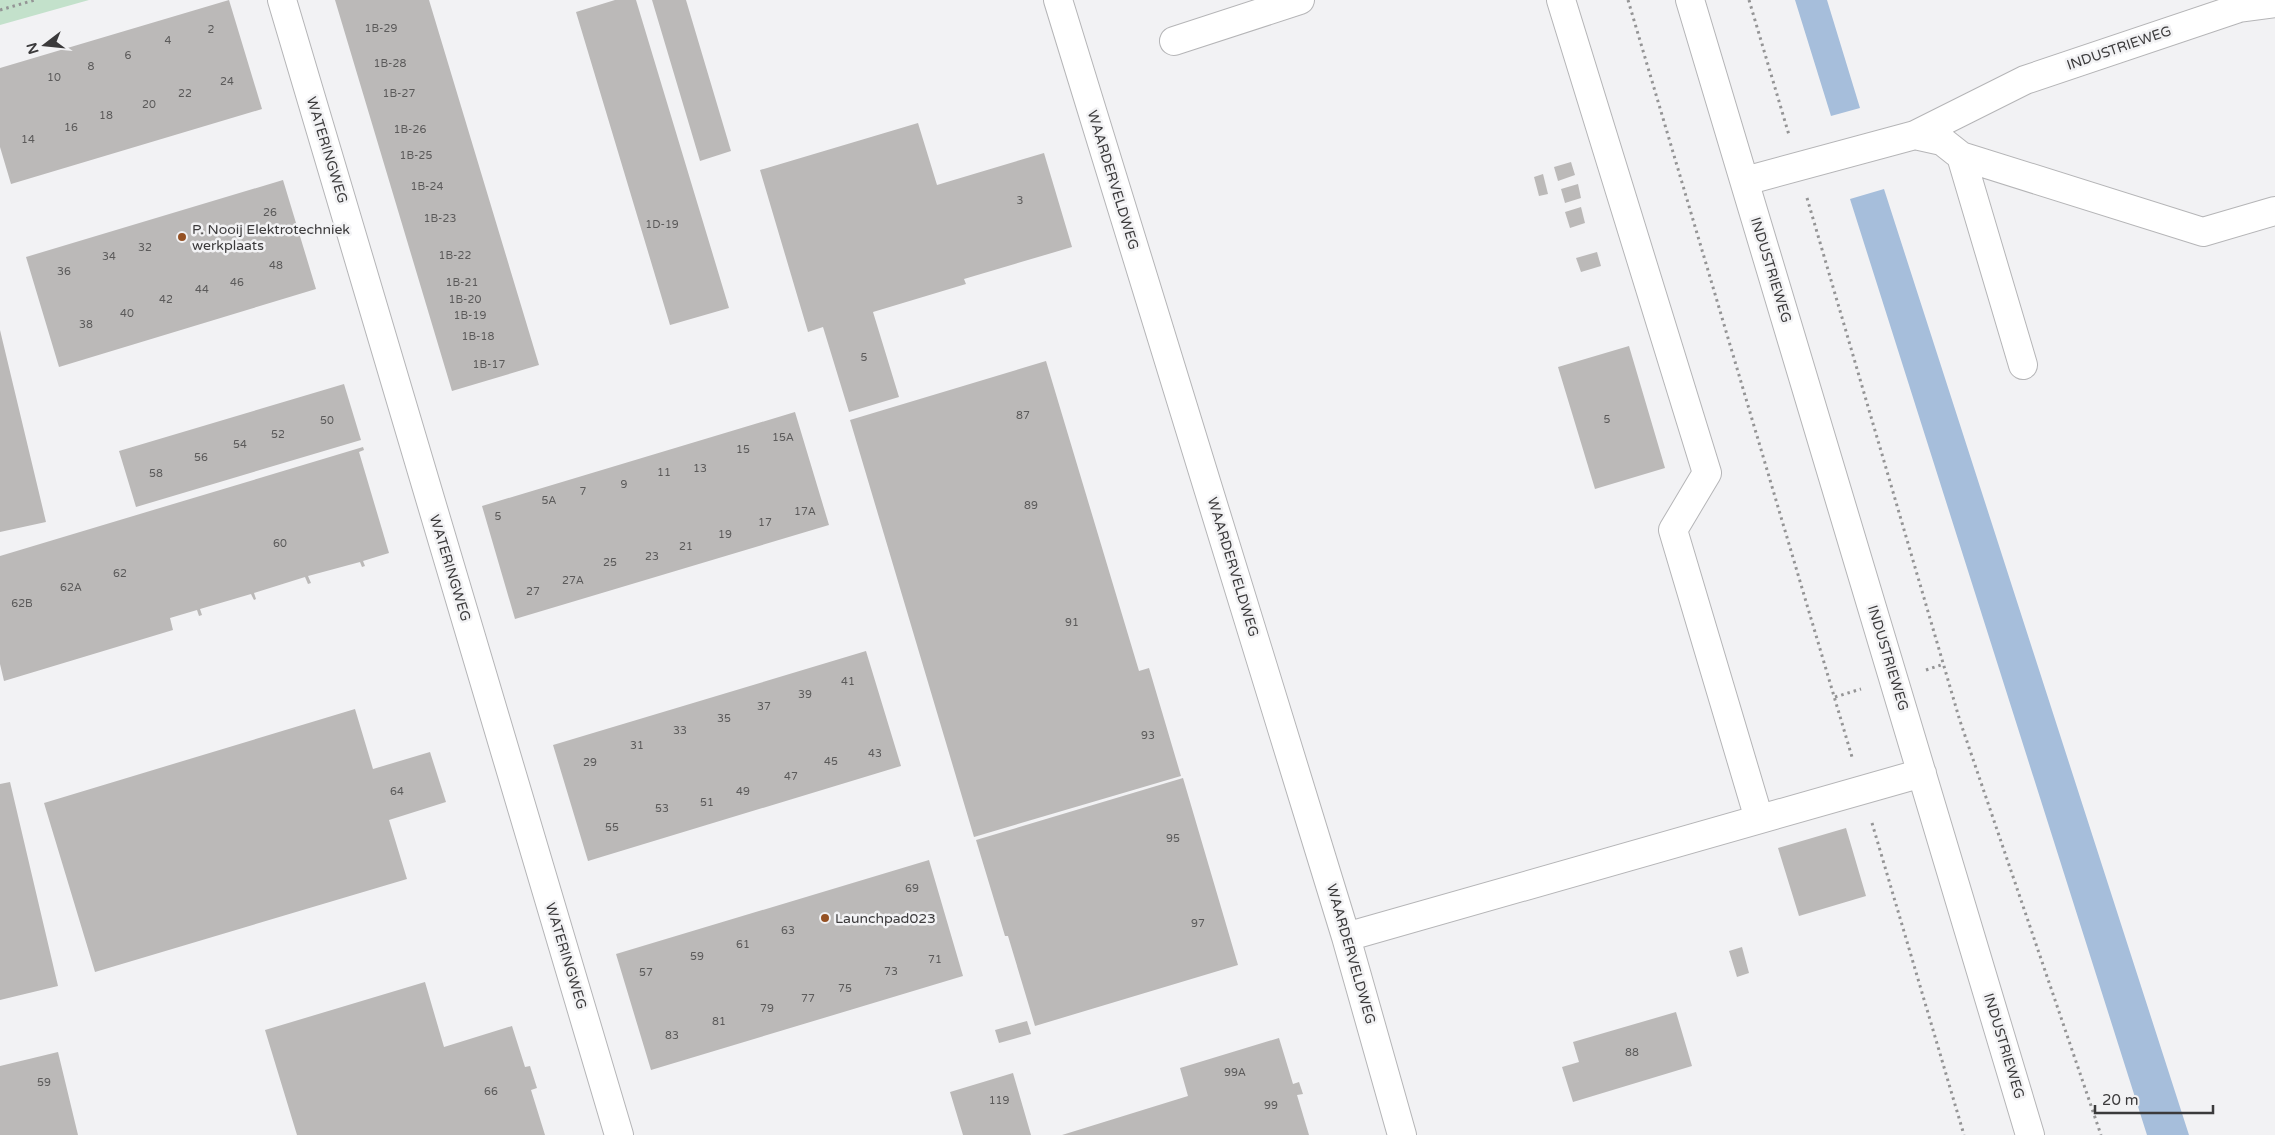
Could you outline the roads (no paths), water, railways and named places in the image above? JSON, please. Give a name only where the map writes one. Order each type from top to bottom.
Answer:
[{"type":"street","name":"WATERINGWEG","points":[[282,0],[619,1135]]},
{"type":"street","name":"WAARDERVELDWEG","points":[[1058,0],[1346,937],[1402,1135]]},
{"type":"street","points":[[1174,41],[1300,0]]},
{"type":"street","points":[[1561,0],[1707,473],[1673,530],[1759,819]]},
{"type":"street","name":"INDUSTRIEWEG","points":[[1690,0],[2030,1135]]},
{"type":"street","name":"INDUSTRIEWEG","points":[[1745,181],[1915,135],[2025,80],[2239,8],[2275,3]]},
{"type":"street","name":"INDUSTRIEWEG","points":[[1915,135],[1942,141],[1960,156],[2203,232],[2275,211]]},
{"type":"street","points":[[1960,156],[2023,365]]},
{"type":"street","points":[[1346,937],[1922,773]]},
{"type":"water","points":[[1795,0],[1827,0],[1860,108],[1831,116]]},
{"type":"water","points":[[1884,189],[2189,1135],[2147,1135],[1850,199]]},
{"type":"place","name":"P. Nooij Elektrotechniek werkplaats","points":[[182,237]]},
{"type":"place","name":"Launchpad023","points":[[825,918]]}]
